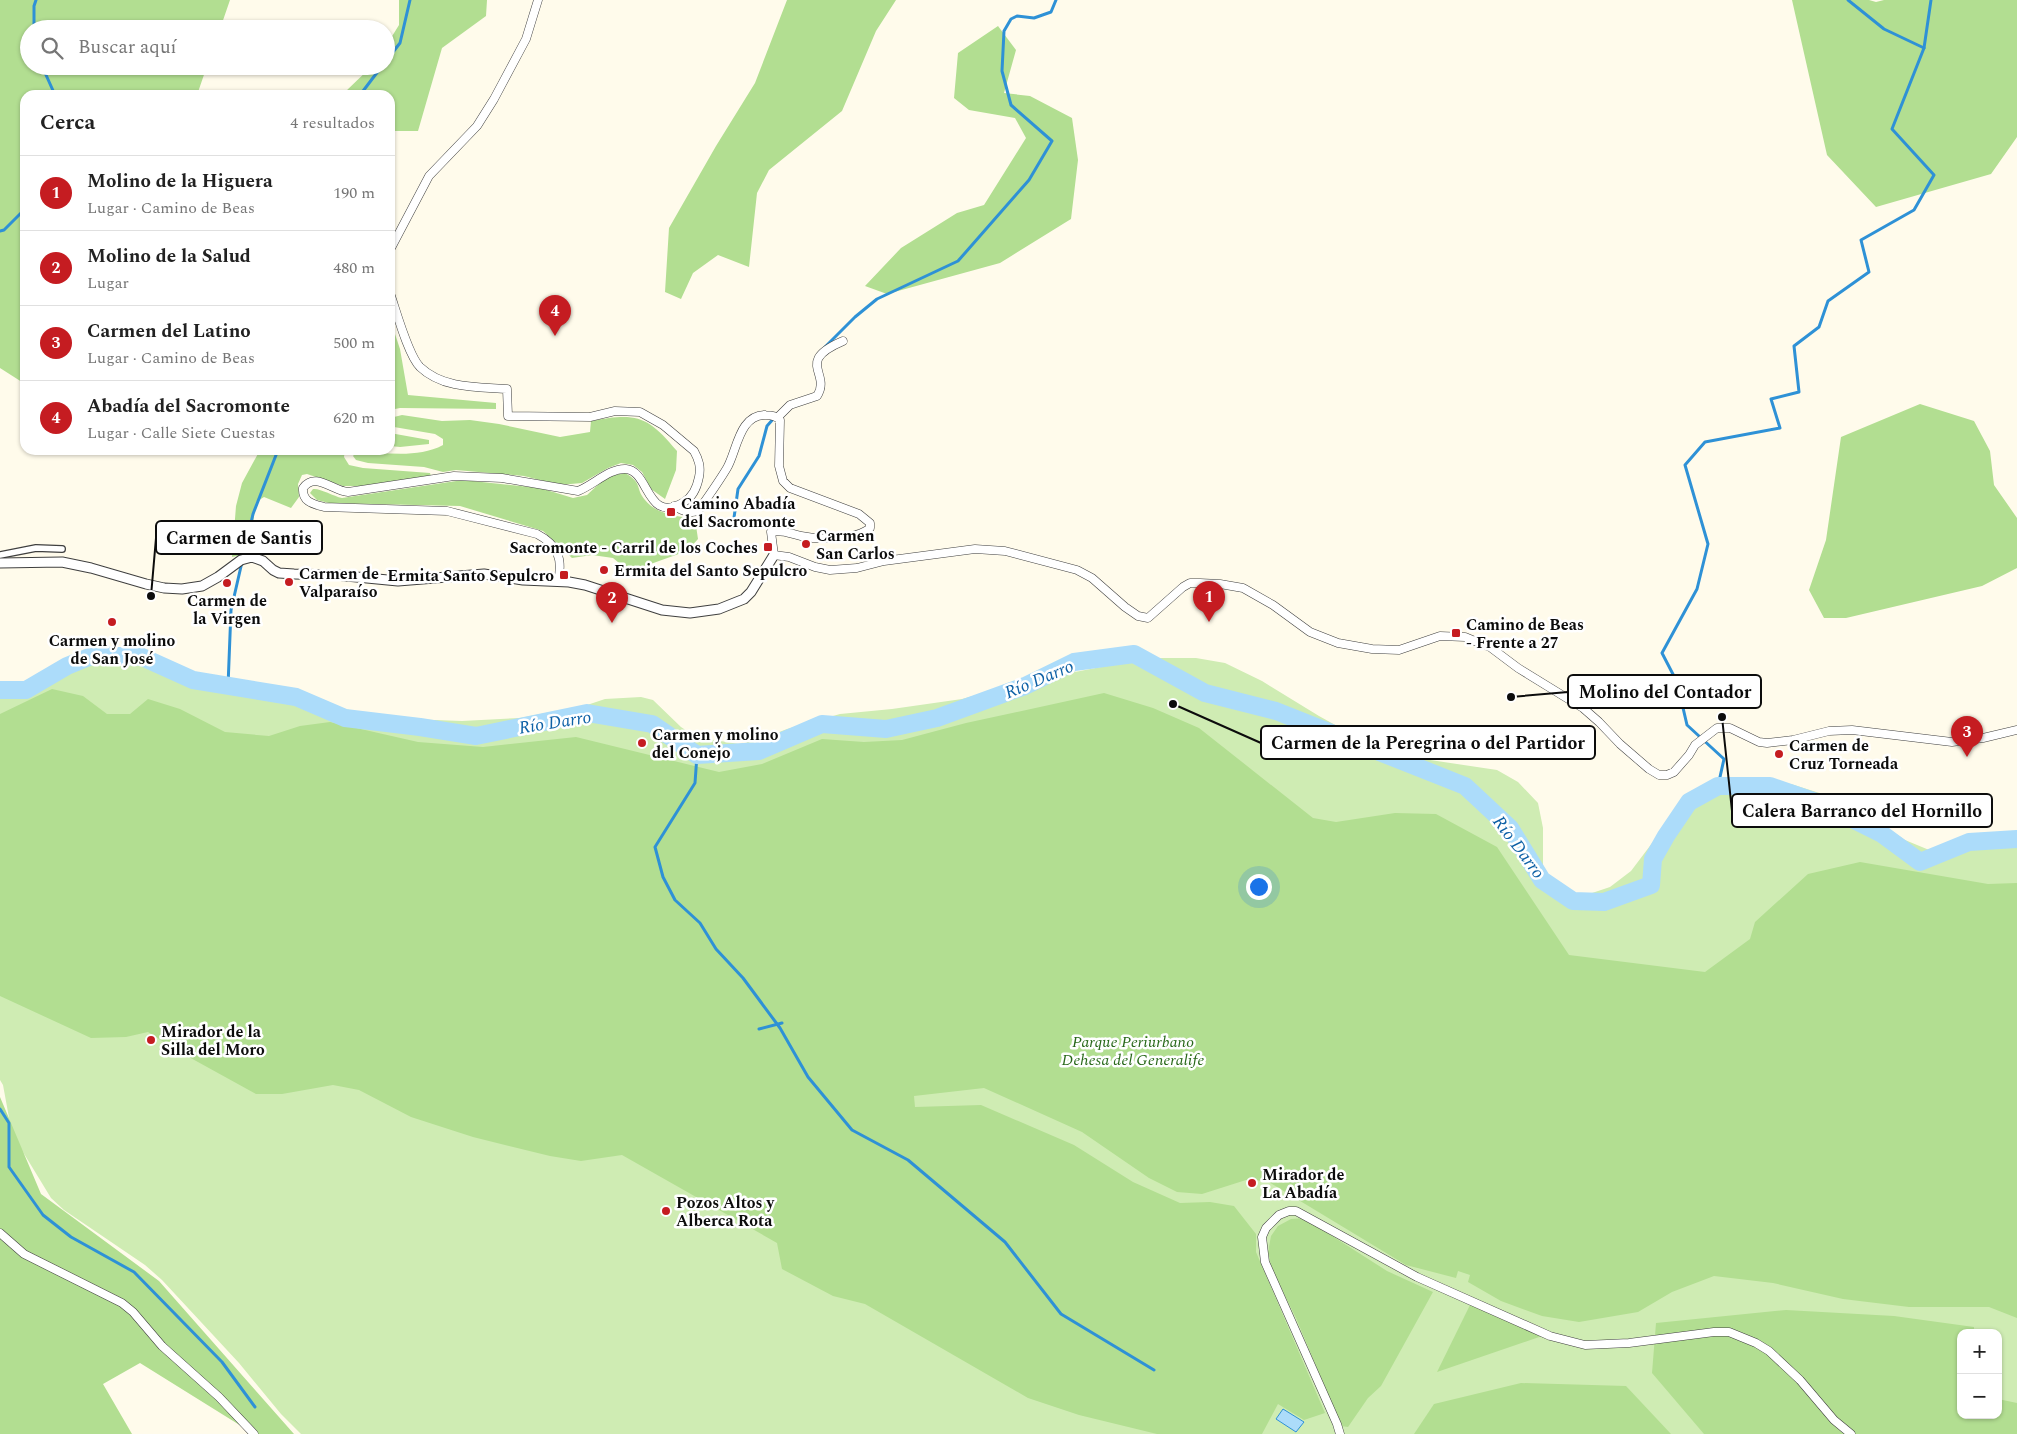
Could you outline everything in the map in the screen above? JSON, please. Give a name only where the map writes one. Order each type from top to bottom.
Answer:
[{"type":"street","points":[[395,241],[429,176],[476,126],[494,99],[526,38],[538,0]]},
{"type":"street","points":[[395,306],[412,355],[420,366],[439,380],[466,387],[508,389],[508,416],[590,417],[615,411],[632,411],[648,416],[664,425],[694,451],[700,466],[696,487],[686,501],[674,506],[664,507],[653,501],[638,475],[629,469],[621,469],[578,491],[502,478],[465,476],[430,479],[348,492],[317,481],[309,482],[303,488],[307,501],[324,507],[447,511],[538,534],[548,540],[558,554],[560,563],[558,581]]},
{"type":"street","points":[[778,417],[790,405],[817,396],[821,387],[817,360],[822,352],[843,341]]},
{"type":"street","points":[[674,506],[684,512],[698,511],[727,468],[741,433],[747,424],[753,417],[761,415],[778,417]]},
{"type":"street","points":[[0,563],[62,562],[91,568],[146,584],[182,589],[202,586],[241,560],[252,557],[269,565],[279,573],[336,575],[383,580],[428,580],[484,574],[523,580],[558,581],[585,585],[662,610],[690,613],[719,610],[744,599],[751,592],[774,555],[771,532],[777,531],[802,536],[836,538],[865,532],[870,528],[867,519],[860,514],[801,493],[790,488],[783,481],[779,466],[781,424],[778,417]]},
{"type":"street","points":[[0,555],[36,548],[62,549]]},
{"type":"street","points":[[774,555],[789,557],[823,569],[846,569],[899,558],[975,549],[1005,551],[1085,574],[1125,607],[1138,616],[1148,618],[1190,583],[1229,585],[1257,595],[1310,632],[1338,643],[1372,649],[1398,650],[1440,636],[1464,637],[1490,648],[1583,708],[1620,744],[1649,769],[1659,775],[1667,775],[1674,772],[1690,755],[1695,745],[1717,728],[1730,728],[1758,742],[1766,743],[1793,740],[1838,730],[1952,742],[1982,738],[2017,730]]},
{"type":"street","points":[[1340,1434],[1265,1262],[1262,1237],[1266,1228],[1279,1216],[1289,1211],[1296,1211],[1316,1220],[1417,1276],[1559,1338],[1585,1345],[1628,1343],[1704,1333],[1729,1332],[1756,1343],[1769,1351],[1800,1380],[1834,1420],[1851,1434]]},
{"type":"street","points":[[0,1233],[24,1254],[108,1295],[128,1307],[162,1346],[219,1397],[254,1434]]},
{"type":"green space","points":[[0,0],[230,0],[223,20],[20,20],[20,75],[204,75],[199,90],[20,90],[20,381],[0,368]]},
{"type":"green space","points":[[399,0],[487,0],[486,16],[442,48],[418,131],[395,131],[395,90],[347,90],[363,75],[395,75],[395,31],[399,25]]},
{"type":"green space","points":[[787,0],[896,0],[876,31],[842,111],[769,170],[757,193],[749,267],[718,255],[693,273],[681,299],[665,292],[669,228],[755,83]]},
{"type":"green space","points":[[1792,0],[1869,0],[1876,2],[1884,0],[2017,0],[2017,137],[1991,174],[1876,207],[1827,155]]},
{"type":"green space","points":[[998,26],[1016,50],[1004,93],[1030,96],[1072,118],[1078,160],[1071,219],[1000,263],[887,294],[865,286],[901,248],[957,213],[984,205],[1026,138],[1015,118],[969,110],[954,98],[958,53]]},
{"type":"green space","points":[[395,334],[400,349],[408,395],[496,403],[496,409],[395,409]]},
{"type":"green space","points":[[1920,404],[1974,421],[1990,451],[1994,485],[2017,518],[2017,568],[1982,586],[1846,618],[1824,618],[1809,590],[1826,540],[1841,437]]},
{"type":"green space","points":[[402,415],[442,421],[470,420],[560,437],[590,432],[591,421],[631,417],[649,424],[667,439],[677,451],[676,470],[665,499],[651,489],[642,472],[633,465],[621,463],[582,483],[559,485],[524,476],[456,470],[443,472],[424,467],[368,463],[356,460],[354,455],[395,455],[395,453],[423,452],[443,445],[443,439],[435,434],[395,427],[395,417]]},
{"type":"green space","points":[[395,434],[429,440],[429,444],[395,446]]},
{"type":"green space","points":[[257,455],[344,455],[349,465],[363,468],[430,473],[431,476],[365,486],[343,486],[307,474],[302,475],[298,484],[299,497],[291,508],[264,497],[256,502],[251,553],[232,557],[236,506],[242,483]]},
{"type":"green space","points":[[625,473],[637,483],[642,496],[655,509],[668,514],[695,519],[698,539],[687,551],[645,566],[624,567],[613,558],[592,555],[572,558],[543,531],[460,506],[329,503],[317,500],[310,493],[313,489],[316,489],[342,498],[463,480],[540,488],[573,498],[587,495],[602,481],[614,475]]},
{"type":"green space","name":"Parque Periurbano Dehesa del Generalife","points":[[114,655],[132,657],[201,677],[258,686],[380,718],[462,721],[520,718],[587,705],[605,699],[641,697],[653,700],[681,727],[696,737],[739,744],[759,740],[787,729],[840,714],[962,699],[1023,682],[1132,661],[1162,658],[1196,658],[1225,663],[1262,681],[1375,747],[1417,758],[1497,770],[1518,782],[1538,803],[1543,828],[1543,872],[1547,886],[1557,897],[1571,900],[1610,887],[1631,871],[1671,818],[1690,799],[1714,785],[1736,781],[1791,784],[1851,803],[1905,840],[1934,852],[1954,855],[2017,833],[2017,1434],[301,1434],[281,1414],[239,1363],[162,1280],[145,1265],[64,1210],[51,1198],[12,1134],[3,1085],[0,1080],[0,681],[11,684],[31,685],[94,657]]},
{"type":"green space","name":"Parque Periurbano Dehesa del Generalife","points":[[52,689],[83,696],[107,714],[130,714],[148,699],[180,709],[225,732],[269,736],[300,726],[330,722],[418,742],[483,747],[576,737],[719,772],[762,764],[822,739],[864,742],[902,740],[966,723],[1104,693],[1153,708],[1199,728],[1313,818],[1336,822],[1395,813],[1436,814],[1497,847],[1569,955],[1705,972],[1750,939],[1755,922],[1808,874],[1860,862],[1988,884],[2017,883],[2017,1318],[1989,1307],[1909,1307],[1843,1299],[1773,1283],[1714,1276],[1672,1292],[1638,1312],[1579,1322],[1542,1316],[1501,1301],[1468,1282],[1470,1275],[1458,1271],[1456,1278],[1406,1265],[1267,1181],[1246,1180],[1202,1194],[1177,1192],[1149,1178],[1082,1132],[984,1088],[914,1096],[915,1107],[981,1105],[1074,1145],[1133,1182],[1180,1203],[1210,1202],[1234,1206],[1256,1234],[1256,1252],[1325,1413],[1304,1420],[1278,1404],[1262,1434],[1157,1434],[1079,1415],[1028,1398],[865,1304],[833,1296],[782,1269],[777,1243],[622,1155],[581,1161],[550,1156],[473,1137],[411,1117],[359,1090],[333,1085],[282,1094],[256,1094],[178,1051],[148,1032],[126,1037],[91,1038],[0,996],[0,714]]},
{"type":"green space","points":[[0,1097],[41,1194],[159,1281],[294,1434],[254,1434],[140,1363],[103,1384],[132,1434],[0,1434]]},
{"type":"green space","points":[[1304,1218],[1387,1271],[1433,1292],[1381,1386],[1368,1398],[1348,1427],[1341,1426],[1296,1318],[1272,1270],[1268,1252],[1271,1236],[1278,1226],[1291,1219]]},
{"type":"green space","points":[[1470,1305],[1545,1335],[1437,1372]]},
{"type":"green space","points":[[1786,1310],[1894,1316],[1974,1327],[1974,1329],[1957,1329],[1957,1419],[2002,1419],[2002,1400],[2017,1403],[2017,1434],[1704,1434],[1652,1373],[1656,1323]]},
{"type":"green space","points":[[1521,1383],[1626,1386],[1671,1434],[1414,1434],[1434,1404]]},
{"type":"water","points":[[1283,1409],[1304,1422],[1296,1432],[1276,1419]]},
{"type":"waterway","points":[[34,20],[36,0]]},
{"type":"waterway","points":[[395,49],[400,43],[410,0]]},
{"type":"waterway","points":[[825,347],[855,317],[877,299],[958,261],[1029,180],[1052,141],[1011,105],[1002,71],[1004,31],[1011,19],[1017,16],[1034,18],[1051,12],[1056,0]]},
{"type":"waterway","points":[[1848,0],[1884,29],[1924,48]]},
{"type":"waterway","points":[[1718,786],[1724,759],[1687,725],[1677,682],[1662,653],[1697,589],[1708,544],[1685,465],[1705,442],[1780,428],[1771,399],[1799,392],[1794,346],[1819,327],[1828,301],[1869,272],[1861,240],[1914,210],[1934,175],[1892,129],[1924,48],[1931,0]]},
{"type":"waterway","points":[[46,75],[53,90]]},
{"type":"waterway","points":[[364,90],[375,75]]},
{"type":"waterway","points":[[0,231],[4,230],[20,214]]},
{"type":"waterway","points":[[733,525],[738,489],[759,456],[767,426],[774,418]]},
{"type":"waterway","points":[[228,686],[231,610],[253,514],[276,455]]},
{"type":"waterway","name":"Río Darro","points":[[0,690],[26,690],[67,666],[94,655],[142,657],[193,680],[296,697],[345,718],[476,736],[587,713],[652,724],[697,755],[759,751],[822,724],[886,729],[937,718],[1025,686],[1074,662],[1134,654],[1205,693],[1276,711],[1465,786],[1510,828],[1542,880],[1573,901],[1604,902],[1651,885],[1653,859],[1689,802],[1718,786],[1770,786],[1822,804],[1882,834],[1920,862],[1969,842],[2017,839]]},
{"type":"waterway","points":[[697,755],[695,783],[655,847],[663,877],[675,900],[700,923],[716,949],[743,978],[780,1028],[808,1077],[852,1130],[908,1160],[1005,1242],[1061,1314],[1154,1370]]},
{"type":"waterway","points":[[759,1029],[782,1023]]},
{"type":"waterway","points":[[0,1109],[9,1123],[9,1167],[43,1215],[71,1237],[134,1272],[222,1362],[255,1407]]},
{"type":"place","name":"Abadía del Sacromonte","points":[[555,336]]},
{"type":"place","name":"Camino Abadía del Sacromonte","points":[[671,512]]},
{"type":"place","name":"Carmen San Carlos","points":[[806,544]]},
{"type":"place","name":"Sacromonte - Carril de los Coches","points":[[768,547]]},
{"type":"place","name":"Ermita del Santo Sepulcro","points":[[604,570]]},
{"type":"place","name":"Ermita Santo Sepulcro","points":[[564,575]]},
{"type":"place","name":"Carmen de Valparaíso","points":[[289,582]]},
{"type":"place","name":"Carmen de la Virgen","points":[[227,583]]},
{"type":"place","name":"Carmen de Santis","points":[[151,596]]},
{"type":"place","name":"Carmen y molino de San José","points":[[112,622]]},
{"type":"place","name":"Molino de la Higuera","points":[[1209,622]]},
{"type":"place","name":"Molino de la Salud","points":[[612,623]]},
{"type":"place","name":"Camino de Beas - Frente a 27","points":[[1456,633]]},
{"type":"place","name":"Molino del Contador","points":[[1511,697]]},
{"type":"place","name":"Carmen de la Peregrina o del Partidor","points":[[1173,704]]},
{"type":"place","name":"Calera Barranco del Hornillo","points":[[1722,717]]},
{"type":"place","name":"Carmen y molino del Conejo","points":[[642,743]]},
{"type":"place","name":"Carmen de Cruz Torneada","points":[[1779,754]]},
{"type":"place","name":"Carmen del Latino","points":[[1967,757]]},
{"type":"place","name":"Mirador de la Silla del Moro","points":[[151,1040]]},
{"type":"place","name":"Mirador de La Abadía","points":[[1252,1183]]},
{"type":"place","name":"Pozos Altos y Alberca Rota","points":[[666,1211]]}]
